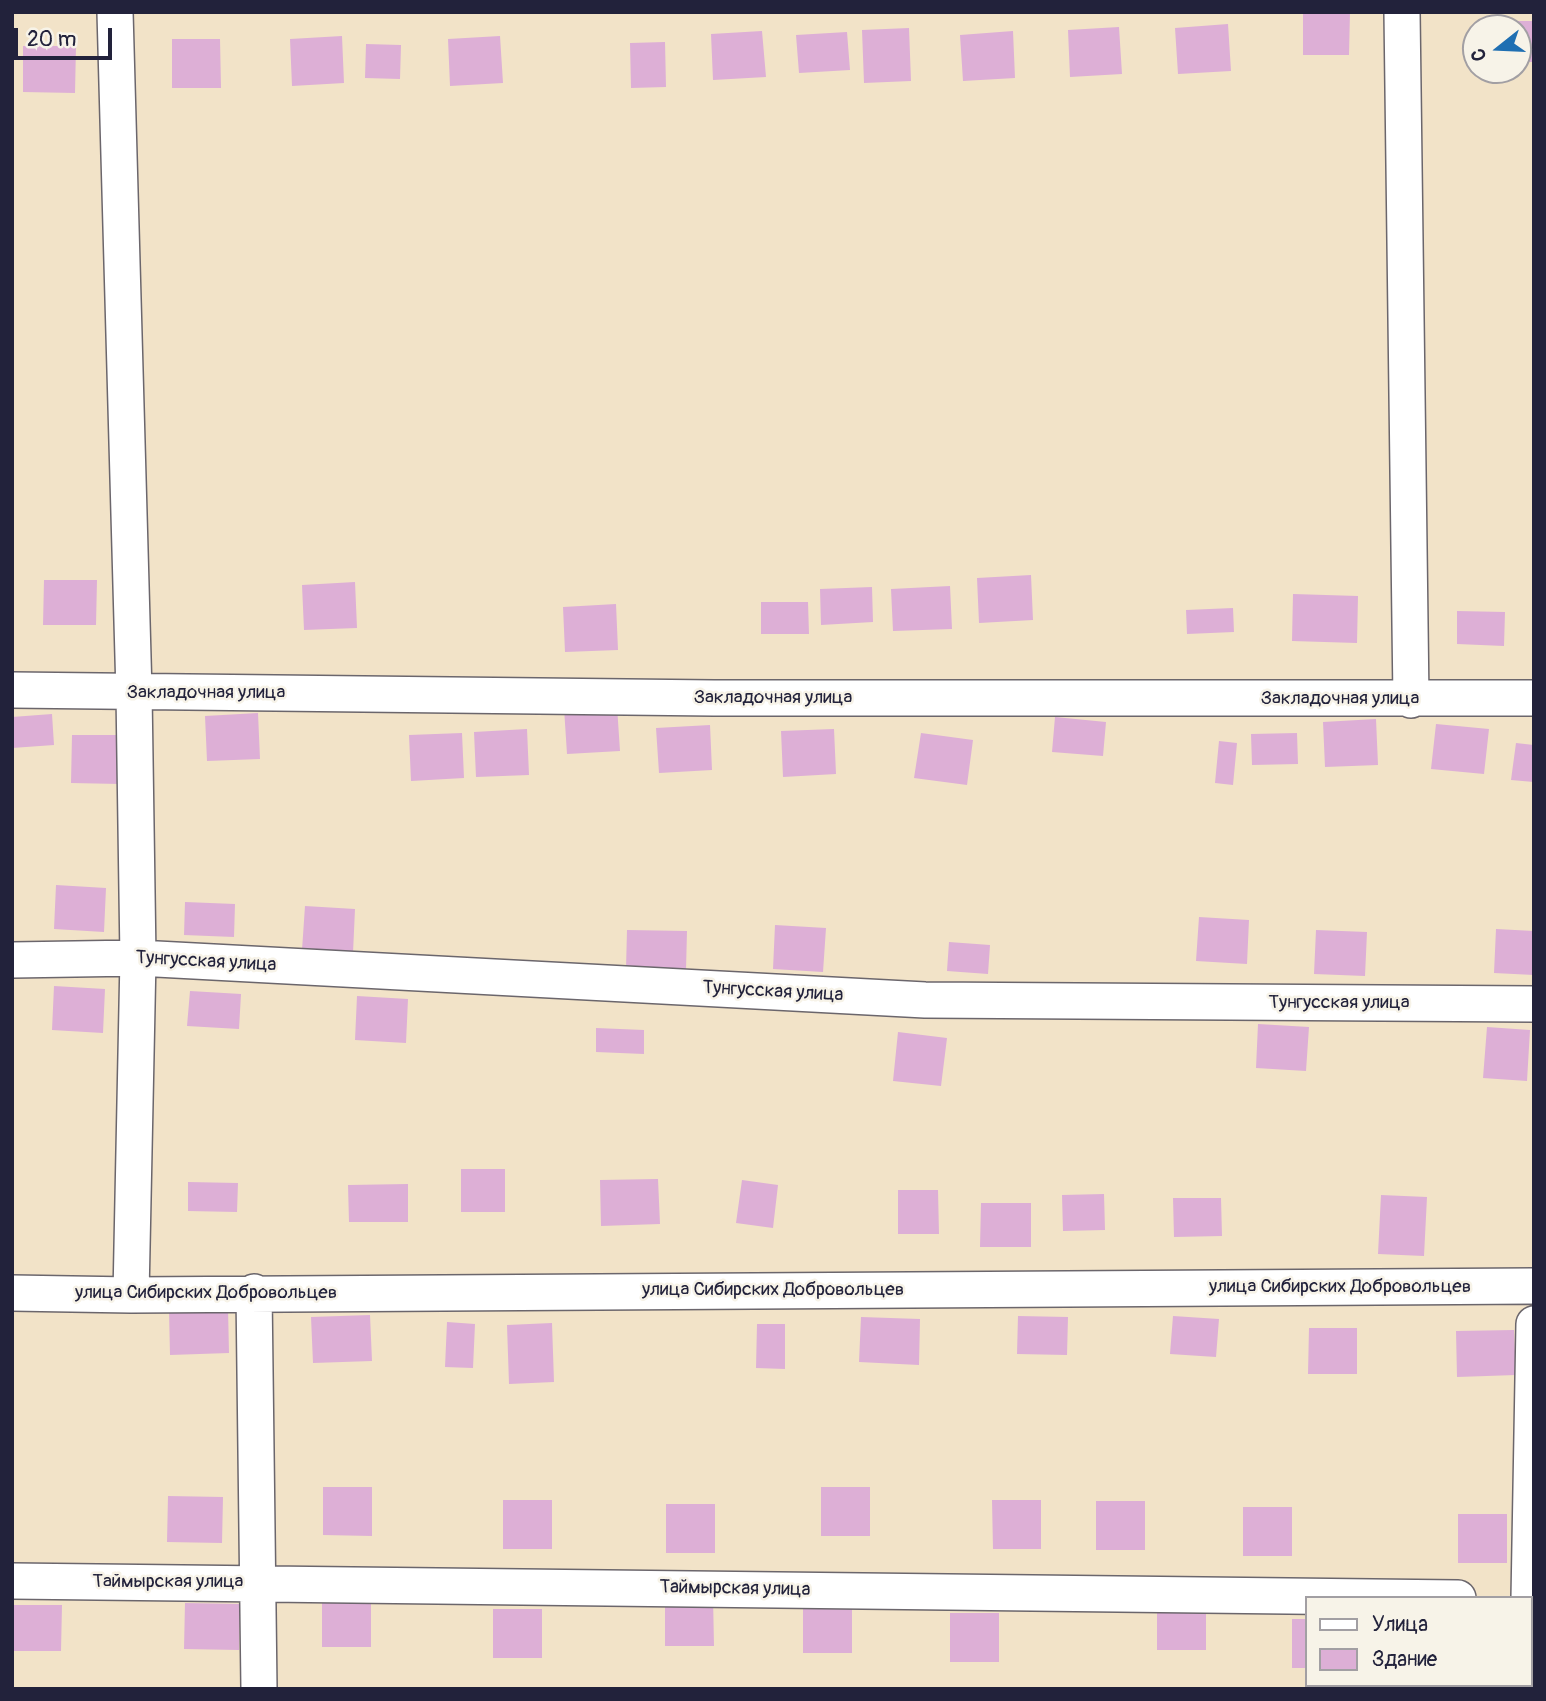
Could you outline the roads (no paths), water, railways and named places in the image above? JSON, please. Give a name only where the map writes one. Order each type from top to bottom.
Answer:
[{"type":"street","points":[[115,12],[134,692],[138,958],[131,1296]]},
{"type":"street","points":[[1402,12],[1411,699]]},
{"type":"street","name":"Закладочная улица","points":[[12,690],[1534,698]]},
{"type":"street","name":"Тунгусская улица","points":[[12,960],[138,958],[925,1000],[1534,1004]]},
{"type":"street","name":"улица Сибирских Добровольцев","points":[[12,1293],[131,1296],[254,1292],[1534,1286]]},
{"type":"street","points":[[254,1292],[259,1689]]},
{"type":"street","points":[[1531,1596],[1534,1324]]},
{"type":"street","name":"Таймырская улица","points":[[12,1581],[1304,1596]]}]
